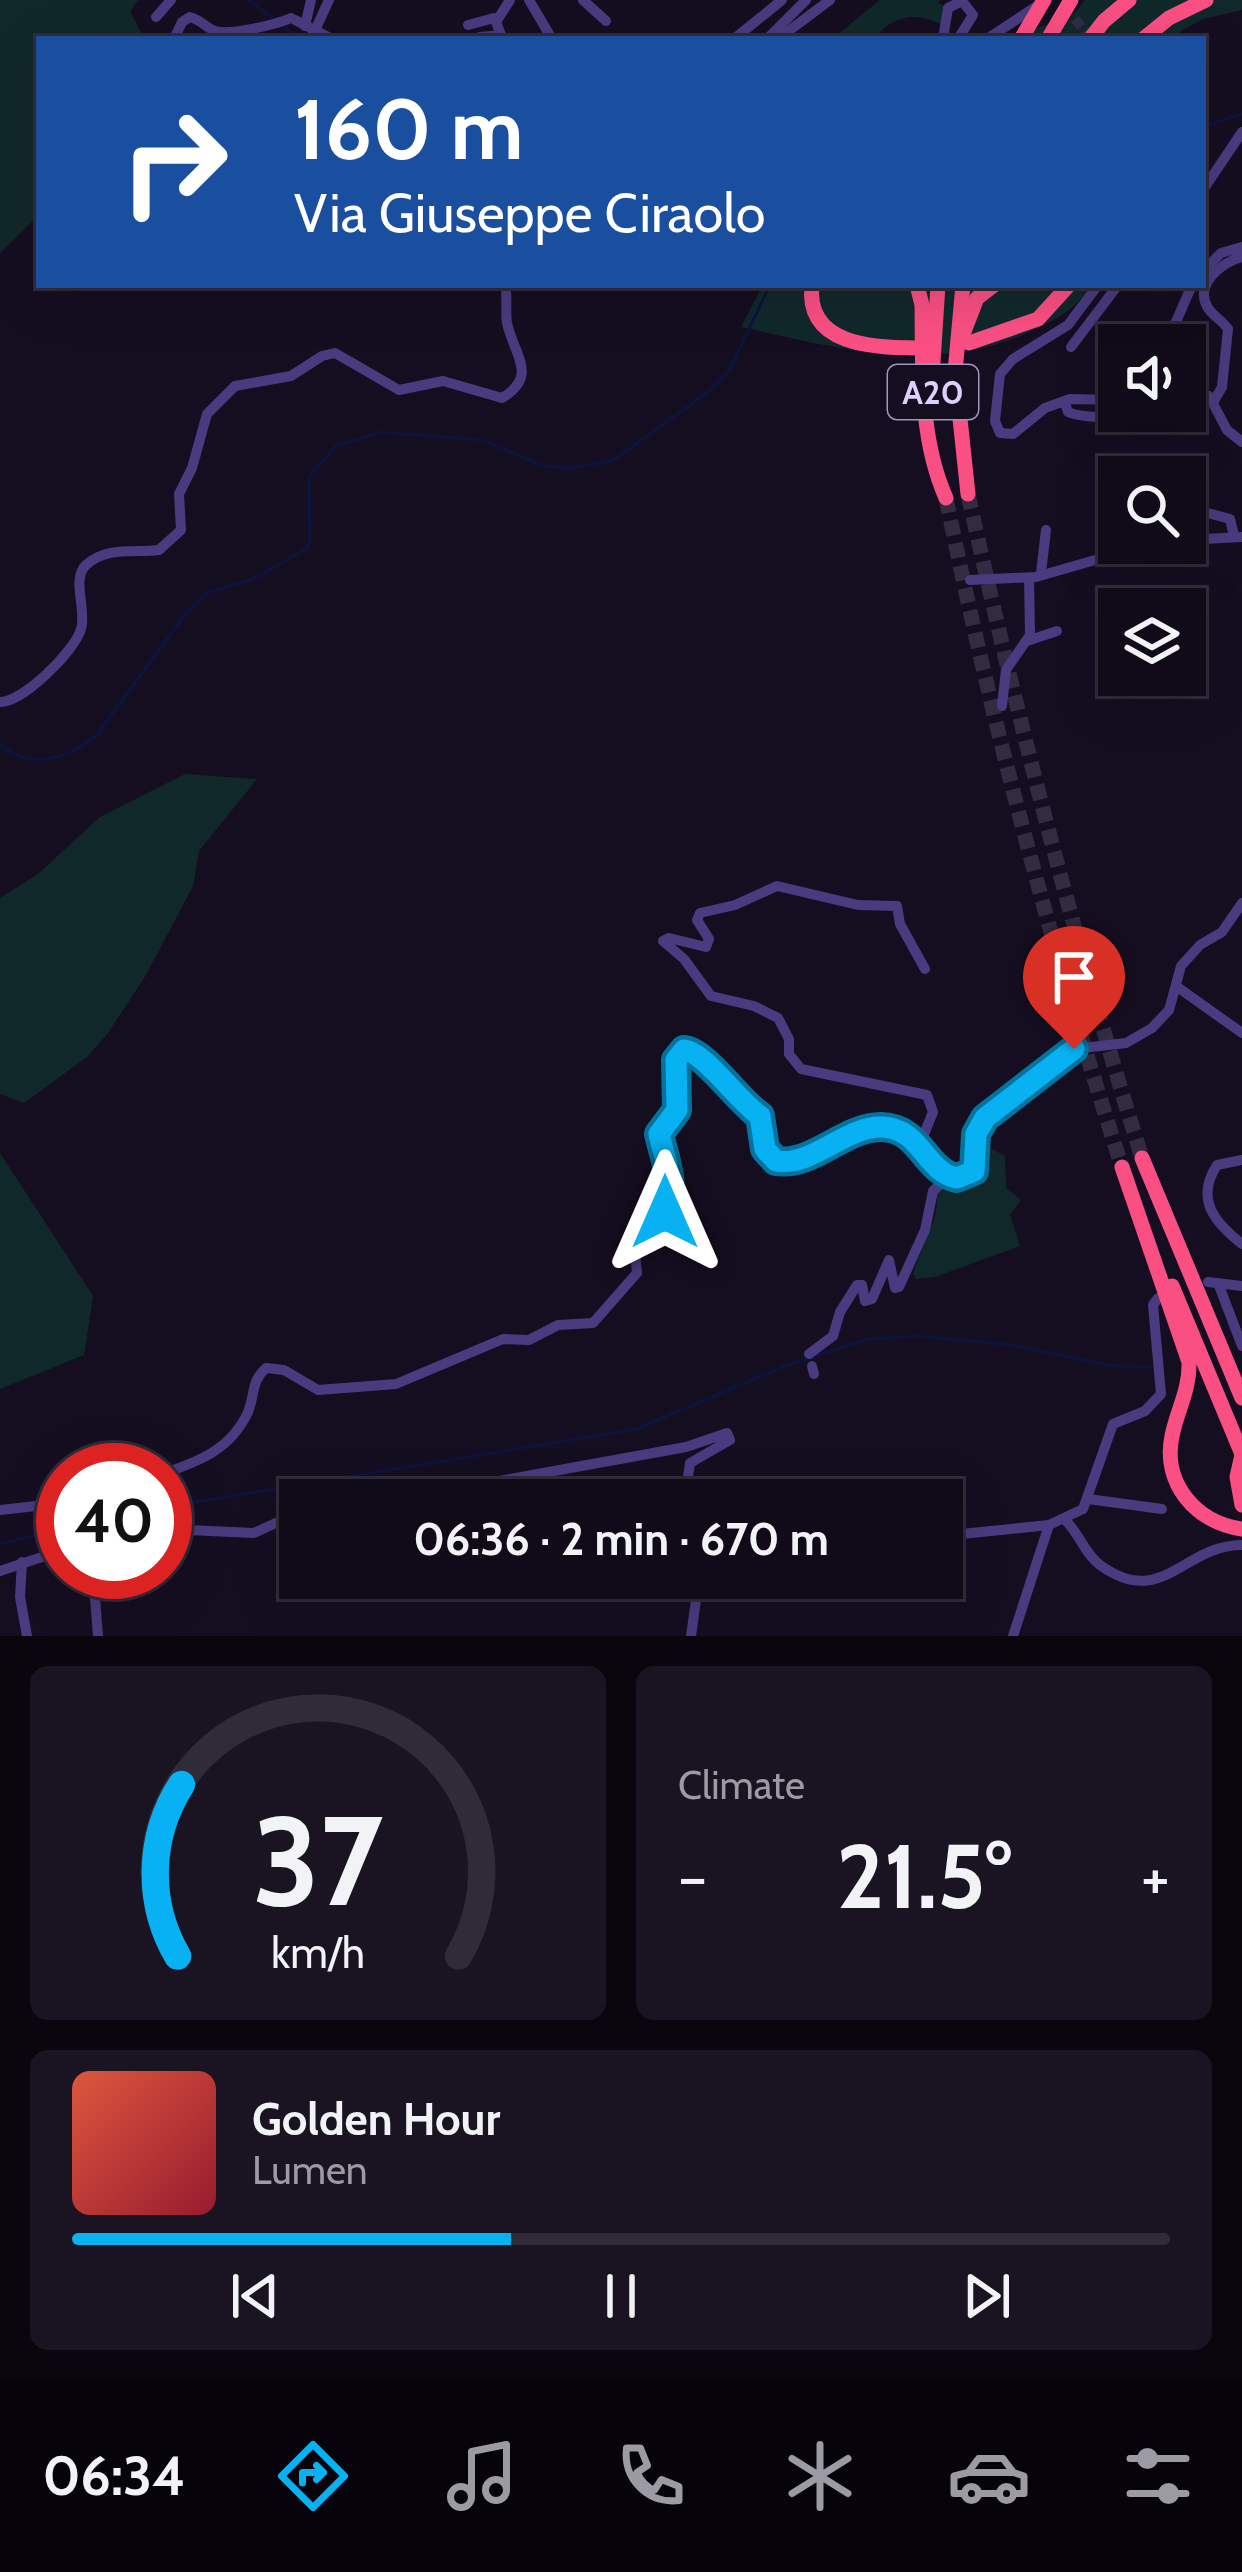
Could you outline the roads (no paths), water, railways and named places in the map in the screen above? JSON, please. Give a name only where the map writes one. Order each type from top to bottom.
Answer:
[{"type":"highway","points":[[1023,36],[1044,0]]},
{"type":"highway","points":[[1050,36],[1068,0]]},
{"type":"highway","points":[[1096,36],[1120,0]]},
{"type":"highway","points":[[1095,36],[1103,20],[1129,0]]},
{"type":"highway","points":[[1147,36],[1168,18],[1206,0]]},
{"type":"highway","points":[[815,288],[814,313],[833,334],[871,346],[917,345]]},
{"type":"highway","name":"A20","points":[[918,288],[926,430],[946,498],[934,429],[932,369],[938,288]]},
{"type":"highway","name":"A20","points":[[963,288],[955,372],[968,494]]},
{"type":"highway","points":[[955,372],[970,310],[991,288]]},
{"type":"highway","points":[[970,340],[1035,315],[1063,288]]},
{"type":"highway","points":[[1142,1158],[1242,1372]]},
{"type":"highway","points":[[1122,1167],[1131,1202],[1191,1348],[1242,1455],[1237,1477],[1242,1504]]},
{"type":"highway","points":[[1232,1347],[1242,1398]]},
{"type":"highway","points":[[1191,1348],[1189,1378],[1171,1443],[1174,1476],[1184,1497],[1207,1518],[1242,1529]]},
{"type":"street","points":[[156,17],[172,0]]},
{"type":"street","points":[[309,36],[302,22],[310,0]]},
{"type":"street","points":[[175,36],[190,17],[216,32],[229,33],[257,25],[302,22],[329,0]]},
{"type":"street","points":[[496,22],[510,0]]},
{"type":"street","points":[[530,0],[550,36]]},
{"type":"street","points":[[738,36],[782,0]]},
{"type":"street","points":[[770,36],[806,0]]},
{"type":"street","points":[[782,36],[830,0]]},
{"type":"street","points":[[990,36],[1044,0]]},
{"type":"street","points":[[1068,0],[1075,20]]},
{"type":"street","points":[[591,2],[605,21]]},
{"type":"street","points":[[943,36],[948,8],[962,2],[973,15],[960,36]]},
{"type":"street","points":[[468,25],[494,18],[501,35],[494,36]]},
{"type":"street","points":[[302,22],[327,36]]},
{"type":"street","points":[[1206,186],[1242,132]]},
{"type":"street","points":[[1206,268],[1221,253],[1242,247]]},
{"type":"street","points":[[1206,287],[1224,264],[1242,257]]},
{"type":"street","points":[[0,702],[24,695],[79,636],[83,607],[79,577],[86,565],[118,551],[162,549],[181,530],[179,494],[196,456],[202,421],[229,390],[291,376],[335,353],[399,390],[443,381],[502,398],[520,382],[525,370],[508,325],[505,288]]},
{"type":"street","points":[[1096,288],[1068,325],[1003,369],[995,388],[996,428],[1004,434],[1016,433],[1045,408],[1075,398],[1098,399]]},
{"type":"street","points":[[1071,347],[1116,288]]},
{"type":"street","points":[[1175,324],[1191,288]]},
{"type":"street","points":[[1205,288],[1206,305],[1228,332],[1222,387],[1214,401]]},
{"type":"street","points":[[1206,394],[1227,430],[1242,442]]},
{"type":"street","points":[[1065,403],[1068,412],[1078,417],[1098,418]]},
{"type":"street","points":[[1206,513],[1230,519],[1238,537],[1206,538]]},
{"type":"street","points":[[1002,706],[1006,670],[1031,629],[1035,575],[1046,530]]},
{"type":"street","points":[[970,580],[1035,575],[1098,558]]},
{"type":"street","points":[[1027,641],[1057,631]]},
{"type":"street","points":[[920,1144],[933,1112],[927,1095],[806,1072],[791,1059],[789,1039],[778,1018],[754,1006],[711,996],[684,959],[662,941],[669,938],[704,949],[709,939],[697,920],[700,913],[731,906],[772,887],[789,887],[858,905],[897,905],[900,924],[925,969]]},
{"type":"street","points":[[192,1463],[212,1456],[247,1413],[257,1377],[266,1369],[284,1370],[318,1390],[396,1384],[503,1339],[529,1340],[558,1325],[578,1327],[598,1320],[637,1273],[633,1232],[660,1217],[669,1204],[669,1168],[659,1134],[677,1110],[676,1060],[684,1050],[699,1054],[736,1099],[760,1116],[765,1149],[776,1161],[796,1160],[878,1127],[901,1131],[920,1144],[948,1177],[962,1178],[974,1171],[976,1134],[985,1118],[1074,1049],[1126,1043],[1146,1034],[1166,1014],[1183,962],[1222,932],[1242,903]]},
{"type":"street","points":[[1176,986],[1242,1033]]},
{"type":"street","points":[[1242,1160],[1216,1165],[1206,1199],[1214,1218],[1242,1244]]},
{"type":"street","points":[[812,1364],[833,1336],[839,1312],[857,1285],[862,1285],[865,1300],[872,1299],[889,1260],[898,1287],[925,1230],[933,1191],[948,1177]]},
{"type":"street","points":[[1232,1347],[1213,1282],[1242,1286]]},
{"type":"street","points":[[963,1534],[1049,1525],[1083,1509],[1113,1424],[1149,1408],[1162,1385],[1153,1304],[1158,1298]]},
{"type":"street","points":[[505,1479],[686,1447],[727,1433],[730,1440],[701,1452],[690,1463],[689,1479]]},
{"type":"street","points":[[1088,1499],[1162,1509]]},
{"type":"street","points":[[0,1510],[36,1506]]},
{"type":"street","points":[[1064,1519],[1096,1562],[1137,1582],[1159,1579],[1213,1549],[1242,1545]]},
{"type":"street","points":[[192,1530],[254,1533],[279,1522]]},
{"type":"street","points":[[1013,1636],[1049,1525]]},
{"type":"street","points":[[0,1570],[36,1558]]},
{"type":"street","points":[[22,1562],[20,1597],[27,1636]]},
{"type":"street","points":[[95,1599],[98,1636]]},
{"type":"street","points":[[691,1636],[696,1599]]},
{"type":"waterway","points":[[248,0],[275,20]]},
{"type":"waterway","points":[[283,26],[298,36]]},
{"type":"waterway","points":[[1206,125],[1242,114]]},
{"type":"waterway","points":[[0,744],[24,758],[49,759],[97,735],[186,613],[206,593],[253,579],[306,549],[310,541],[309,477],[336,446],[381,432],[482,440],[543,466],[569,468],[612,461],[708,392],[729,371],[769,288]]},
{"type":"waterway","points":[[192,1503],[637,1429],[785,1366],[868,1339],[917,1336],[1011,1345],[1113,1366],[1156,1367]]},
{"type":"waterway","points":[[0,1544],[36,1535]]},
{"type":"tunnel","points":[[1075,19],[1089,36]]},
{"type":"tunnel","points":[[968,494],[1048,828],[1142,1158]]},
{"type":"tunnel","points":[[946,498],[1025,835],[1122,1167]]}]
